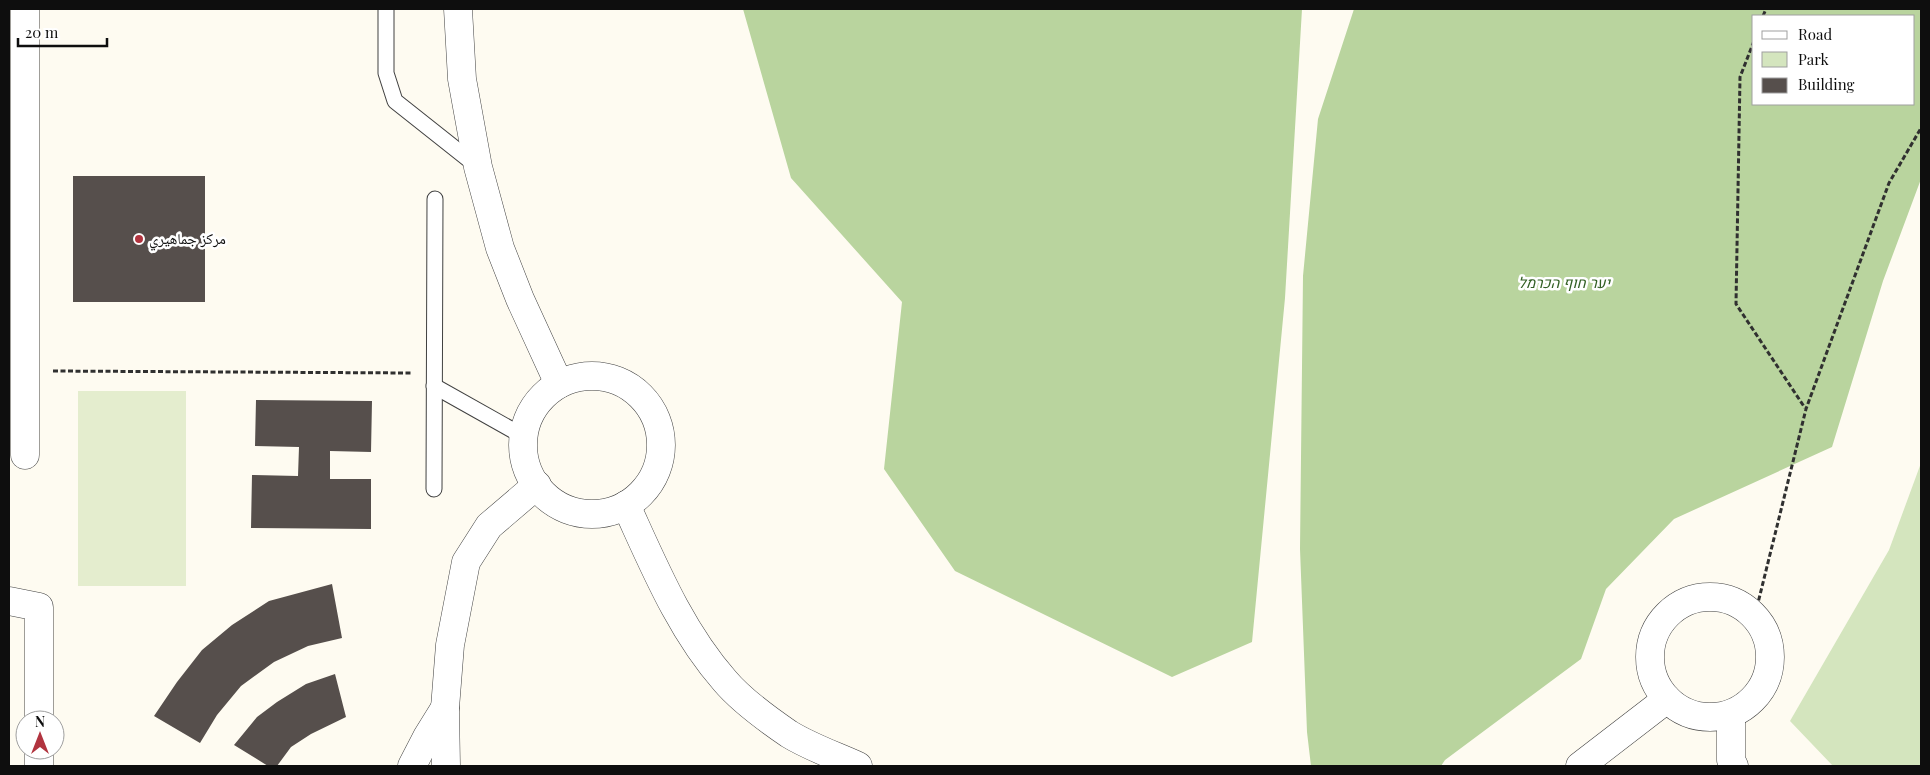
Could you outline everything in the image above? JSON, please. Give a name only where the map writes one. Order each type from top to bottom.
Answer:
[{"type":"street","points":[[24,9],[25,455]]},
{"type":"street","points":[[458,9],[462,80],[478,167],[500,248],[520,299],[559,384]]},
{"type":"street","points":[[582,376],[606,377],[628,386],[647,402],[658,423],[662,446],[657,470],[645,491],[626,505],[606,513],[584,514],[563,508],[545,496],[532,478],[524,458],[523,436],[530,416],[542,397],[559,384],[582,376]]},
{"type":"street","points":[[446,766],[445,708],[450,645],[466,562],[489,526],[537,485]]},
{"type":"street","points":[[626,505],[674,607],[701,650],[725,681],[755,708],[790,735],[858,766]]},
{"type":"street","points":[[1700,597],[1720,597],[1739,603],[1755,616],[1766,632],[1771,651],[1770,671],[1762,690],[1748,704],[1731,714],[1711,718],[1692,715],[1674,706],[1660,691],[1651,673],[1650,653],[1654,634],[1665,616],[1681,604],[1700,597]]},
{"type":"street","points":[[9,601],[39,607],[39,710]]},
{"type":"street","points":[[1580,766],[1667,699]]},
{"type":"street","points":[[412,766],[445,708]]},
{"type":"street","points":[[1731,714],[1731,760],[1734,766]]},
{"type":"lane","points":[[386,9],[386,73],[395,102],[478,167]]},
{"type":"lane","points":[[434,489],[435,199]]},
{"type":"lane","points":[[434,380],[523,436]]},
{"type":"path","points":[[1752,46],[1740,77],[1736,304],[1806,409]]},
{"type":"path","points":[[1755,616],[1806,409],[1889,183],[1921,128]]},
{"type":"path","points":[[25,371],[434,380]]},
{"type":"green space","points":[[743,9],[1302,9],[1285,298],[1252,642],[1172,677],[955,571],[884,469],[902,302],[791,178]]},
{"type":"green space","name":"יער חוף הכרמל","points":[[1354,9],[1921,9],[1921,179],[1883,281],[1832,447],[1674,519],[1606,589],[1581,659],[1445,760],[1441,766],[1311,766],[1307,732],[1300,549],[1303,276],[1318,119]]},
{"type":"green space","points":[[78,391],[186,391],[186,586],[78,586]]},
{"type":"green space","points":[[1921,463],[1921,766],[1833,766],[1790,721],[1889,550]]},
{"type":"building","name":"مركز جماهيري","points":[[73,176],[205,176],[205,302],[73,302]]},
{"type":"building","points":[[256,400],[372,401],[371,452],[330,451],[330,479],[371,479],[371,529],[251,528],[252,475],[298,476],[299,447],[255,446]]},
{"type":"building","points":[[332,584],[342,638],[308,646],[274,662],[241,686],[217,715],[200,743],[154,716],[202,650],[232,625],[269,601]]},
{"type":"building","points":[[335,674],[346,717],[311,734],[291,747],[277,766],[268,766],[234,745],[257,717],[277,702],[306,684]]},
{"type":"place","name":"مركز جماهيري","points":[[139,239]]}]
